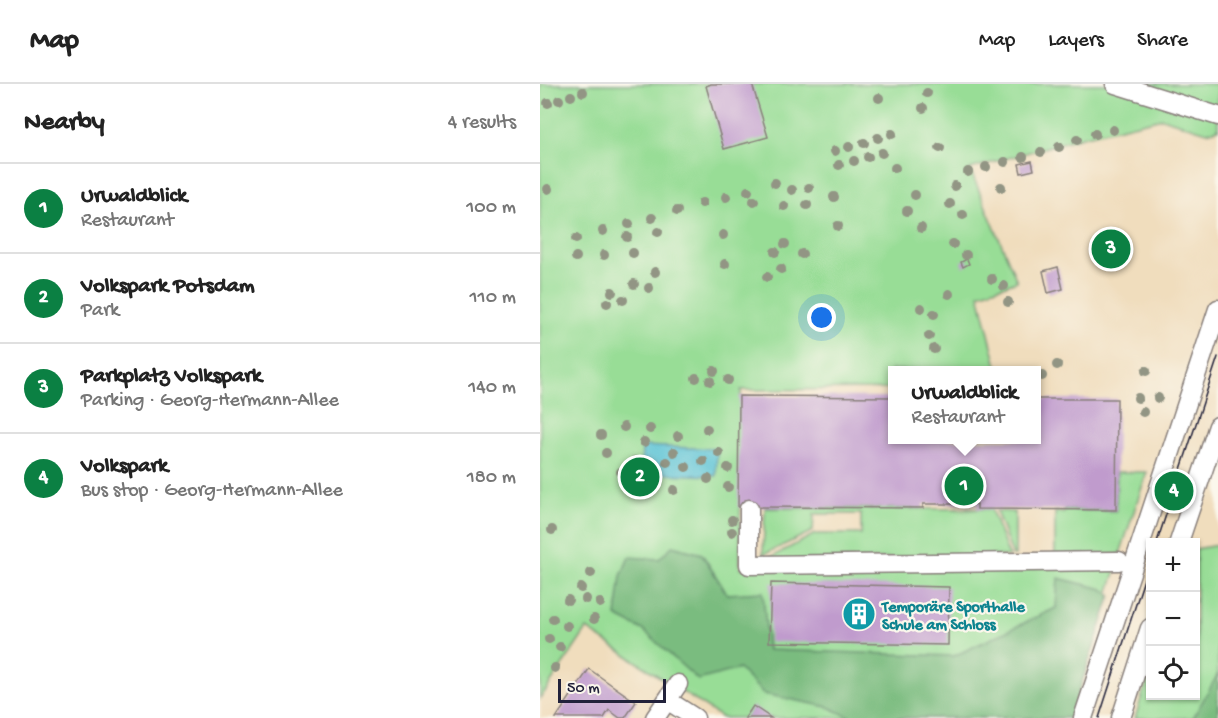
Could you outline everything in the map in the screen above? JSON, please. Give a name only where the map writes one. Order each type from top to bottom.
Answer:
[{"type":"street","points":[[1115,84],[1218,116]]},
{"type":"street","points":[[1083,718],[1211,350],[1218,309]]},
{"type":"street","points":[[1181,538],[1213,456],[1218,426]]},
{"type":"street","points":[[749,509],[749,566],[1119,561]]},
{"type":"street","points":[[1121,718],[1146,640]]},
{"type":"street","points":[[655,718],[678,684]]},
{"type":"street","points":[[667,700],[695,718]]},
{"type":"green space","points":[[540,84],[1218,84],[1218,129],[1207,132],[1162,118],[1082,137],[970,169],[1017,281],[979,294],[997,366],[888,366],[888,389],[741,390],[740,568],[1018,563],[1118,564],[1067,718],[722,718],[587,629],[540,699]]},
{"type":"green space","points":[[1117,472],[1147,472],[1120,554],[1055,555],[1055,512],[1064,513],[1065,510],[1116,511]]},
{"type":"green space","points":[[765,508],[991,509],[1009,556],[764,561],[815,534],[861,534],[861,514],[814,514],[813,531],[763,555]]},
{"type":"green space","points":[[996,511],[1015,512],[1015,556],[1013,556]]},
{"type":"green space","points":[[1218,545],[1218,718],[1135,718],[1146,684],[1146,700],[1200,700],[1200,548]]},
{"type":"green space","points":[[672,546],[702,554],[727,594],[763,592],[768,650],[954,656],[1056,608],[1058,578],[1103,589],[1111,595],[1070,718],[852,718],[828,707],[764,694],[739,669],[698,680],[643,630],[616,616],[621,576],[629,557],[659,559]]},
{"type":"green space","points":[[1218,674],[1218,718],[1193,718]]},
{"type":"water","points":[[642,446],[717,449],[716,476],[641,473]]},
{"type":"building","points":[[752,84],[768,137],[724,149],[706,86]]},
{"type":"building","points":[[1032,161],[1034,170],[1021,173],[1019,164]]},
{"type":"building","points":[[967,259],[969,264],[963,267],[961,262]]},
{"type":"building","points":[[1058,267],[1063,289],[1048,293],[1043,271]]},
{"type":"building","points":[[739,396],[888,397],[888,444],[1041,444],[1041,399],[1117,399],[1116,510],[977,509],[977,504],[923,504],[923,508],[738,507]]},
{"type":"building","name":"Temporäre Sporthalle Schule am Schloss","points":[[771,583],[949,587],[948,645],[769,642]]},
{"type":"building","points":[[589,669],[636,702],[625,718],[620,718],[609,710],[604,718],[556,718]]},
{"type":"building","points":[[753,706],[771,718],[745,718]]},
{"type":"tram line","points":[[1158,538],[1218,357]]},
{"type":"tram line","points":[[1099,718],[1146,573]]},
{"type":"place","name":"Parkplatz Volkspark","points":[[1111,249]]},
{"type":"place","name":"Volkspark Potsdam","points":[[640,477]]},
{"type":"place","name":"Urwaldblick","points":[[964,486]]},
{"type":"place","name":"Volkspark","points":[[1174,491]]},
{"type":"place","name":"Temporäre Sporthalle Schule am Schloss","points":[[859,614]]}]
